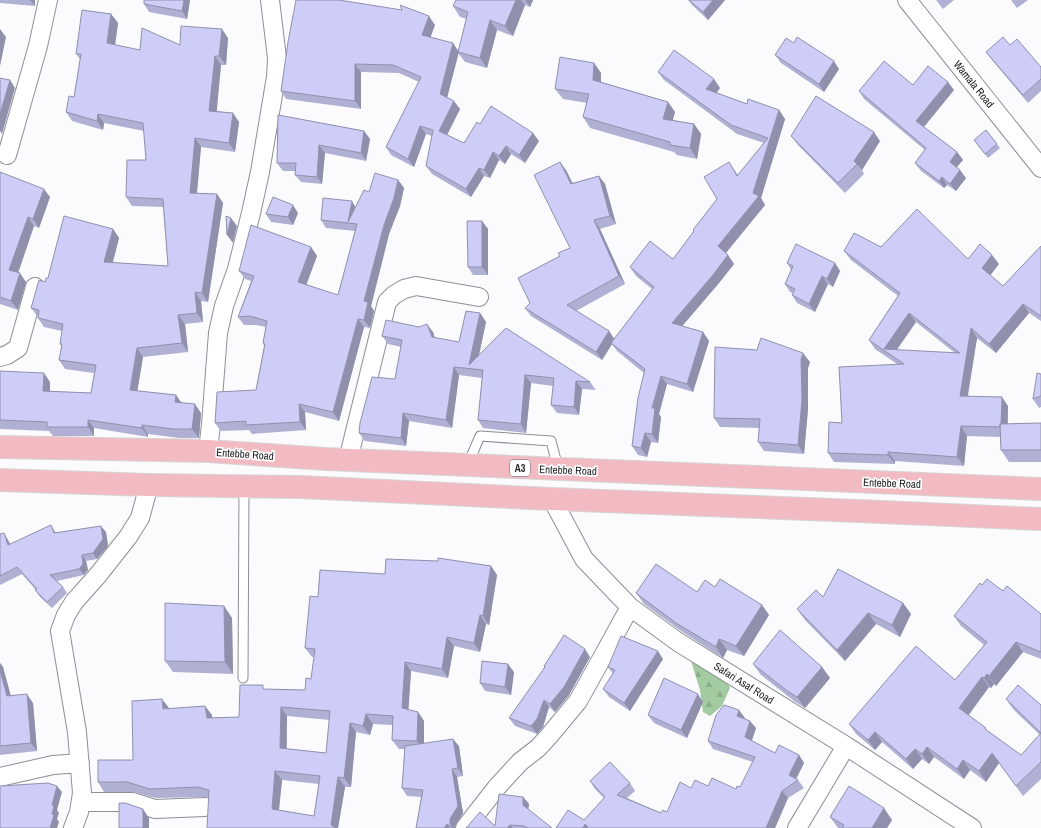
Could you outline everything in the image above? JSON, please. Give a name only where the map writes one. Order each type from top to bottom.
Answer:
[{"type":"main road","name":"Entebbe Road","points":[[0,447],[208,451],[348,460],[1041,489]]},
{"type":"main road","points":[[0,480],[149,485],[301,487],[1041,519]]},
{"type":"street","points":[[7,156],[38,46],[48,0]]},
{"type":"street","points":[[208,451],[218,332],[224,306],[237,269],[251,214],[260,172],[276,77],[277,58],[270,0]]},
{"type":"street","name":"Wamala Road","points":[[907,0],[1041,168]]},
{"type":"street","points":[[348,460],[387,302],[394,294],[404,289],[416,286],[479,296]]},
{"type":"street","points":[[0,357],[7,355],[18,348],[35,287]]},
{"type":"street","points":[[73,828],[79,812],[82,793],[80,762],[77,732],[60,631],[66,615],[74,602],[128,538],[140,518],[149,485]]},
{"type":"street","name":"Safari Asaf Road","points":[[552,499],[584,559],[630,606],[678,642],[846,746],[972,828]]},
{"type":"street","points":[[465,828],[497,787],[520,762],[538,748],[578,701],[630,606]]},
{"type":"street","points":[[797,828],[846,746]]},
{"type":"street","points":[[0,777],[53,765],[80,762]]},
{"type":"street","points":[[81,802],[133,802],[155,809],[205,808]]},
{"type":"lane","points":[[468,465],[480,436],[551,441],[559,469]]},
{"type":"lane","points":[[243,678],[244,486]]},
{"type":"green space","points":[[698,659],[720,672],[730,688],[722,706],[710,716],[703,712],[700,690],[691,661]]},
{"type":"building","points":[[144,0],[184,0],[182,11],[144,4]]},
{"type":"building","points":[[296,0],[339,0],[402,10],[400,5],[429,16],[422,35],[453,43],[440,94],[454,101],[439,131],[464,143],[477,122],[480,124],[491,106],[533,133],[519,155],[506,146],[499,156],[493,152],[484,170],[479,168],[466,189],[426,166],[433,130],[420,126],[408,159],[386,147],[421,77],[393,65],[355,64],[355,101],[281,91]]},
{"type":"building","points":[[456,0],[516,0],[505,26],[490,20],[480,58],[458,52],[468,12],[453,6]]},
{"type":"building","points":[[689,0],[713,0],[703,12]]},
{"type":"building","points":[[82,10],[111,14],[107,43],[140,50],[142,28],[180,45],[181,26],[222,29],[219,56],[215,56],[209,111],[233,113],[229,143],[195,138],[190,193],[217,194],[202,293],[195,292],[197,313],[178,315],[182,343],[137,348],[130,390],[176,395],[175,402],[195,404],[192,429],[173,429],[142,425],[142,428],[88,420],[88,427],[47,427],[47,422],[0,420],[0,371],[44,373],[43,391],[91,393],[96,365],[59,360],[62,344],[60,344],[63,324],[38,318],[39,310],[31,308],[39,280],[45,282],[46,278],[48,278],[64,216],[113,229],[104,262],[168,266],[163,199],[126,197],[127,160],[146,160],[143,123],[98,114],[97,121],[66,112],[69,96],[74,97],[81,54],[76,54]]},
{"type":"building","points":[[797,37],[834,61],[819,84],[775,55],[786,38],[794,43]]},
{"type":"building","points":[[1003,37],[1010,45],[1017,39],[1041,67],[1041,79],[1023,95],[986,52]]},
{"type":"building","points":[[674,50],[714,79],[706,89],[747,104],[748,99],[779,110],[753,193],[759,196],[718,246],[728,255],[672,323],[703,332],[687,384],[661,376],[652,408],[655,408],[652,434],[645,433],[641,448],[632,446],[638,398],[645,369],[611,343],[654,287],[630,267],[650,241],[673,259],[717,199],[704,177],[729,162],[737,176],[768,138],[731,125],[658,72]]},
{"type":"building","points":[[560,57],[594,63],[593,80],[668,102],[663,119],[694,124],[690,148],[670,145],[670,142],[583,117],[589,94],[555,89]]},
{"type":"building","points":[[884,61],[913,85],[928,66],[948,82],[916,121],[957,152],[950,162],[960,170],[950,184],[942,177],[939,181],[915,163],[926,148],[859,91]]},
{"type":"building","points":[[0,78],[10,80],[0,114]]},
{"type":"building","points":[[816,96],[874,132],[854,161],[857,164],[838,183],[791,136]]},
{"type":"building","points":[[278,115],[364,131],[361,153],[319,145],[317,177],[295,175],[296,163],[277,163]]},
{"type":"building","points":[[986,130],[997,144],[985,154],[974,140]]},
{"type":"building","points":[[560,162],[571,184],[599,176],[610,216],[594,220],[619,276],[567,305],[609,331],[596,352],[525,308],[530,303],[518,278],[560,256],[558,253],[570,248],[534,175]]},
{"type":"building","points":[[0,172],[44,189],[33,219],[28,217],[9,270],[20,273],[11,301],[0,297]]},
{"type":"building","points":[[375,173],[398,180],[394,198],[384,225],[364,301],[368,302],[364,320],[358,319],[333,412],[299,404],[300,422],[246,425],[246,421],[215,423],[217,392],[256,390],[265,344],[263,343],[267,321],[250,316],[238,317],[254,276],[239,271],[251,225],[311,247],[298,282],[338,295],[357,224],[321,220],[323,198],[352,201],[348,222],[364,190],[369,192]]},
{"type":"building","points":[[273,197],[293,205],[288,217],[266,214]]},
{"type":"building","points":[[917,209],[968,259],[980,244],[992,255],[982,268],[1003,286],[1041,246],[1041,316],[1023,304],[989,344],[971,328],[960,396],[1002,397],[1001,424],[1000,427],[961,426],[957,457],[888,452],[888,455],[828,453],[829,422],[842,423],[839,367],[904,364],[869,340],[900,293],[844,251],[854,233],[881,247]],"holes":[[[909,313],[960,353],[884,349]]]},
{"type":"building","points":[[226,216],[231,218],[227,235]]},
{"type":"building","points":[[467,221],[482,221],[482,267],[468,267]]},
{"type":"building","points":[[796,244],[835,263],[827,279],[822,276],[809,304],[792,295],[795,289],[785,284],[793,266],[787,263]]},
{"type":"building","points":[[466,311],[480,313],[469,365],[506,328],[590,382],[576,381],[574,407],[551,405],[554,378],[525,375],[521,424],[478,420],[483,370],[454,367],[446,420],[403,413],[401,438],[359,433],[360,423],[372,377],[395,379],[402,340],[382,336],[386,320],[419,327],[427,324],[432,337],[459,342]]},
{"type":"building","points":[[761,338],[803,353],[801,359],[802,400],[798,445],[758,442],[760,419],[714,418],[715,347],[757,350]]},
{"type":"building","points":[[1037,373],[1041,374],[1041,396],[1033,399]]},
{"type":"building","points":[[1041,423],[1041,450],[1001,450],[1000,424]]},
{"type":"building","points":[[51,525],[54,533],[101,526],[103,539],[93,553],[82,555],[83,564],[79,569],[50,575],[63,587],[47,602],[35,590],[37,589],[17,567],[0,576],[0,534],[4,533],[8,545]]},
{"type":"building","points":[[438,558],[491,566],[483,616],[480,615],[474,643],[447,637],[442,669],[405,662],[402,708],[418,712],[417,741],[392,740],[393,716],[366,714],[363,726],[350,723],[344,778],[338,777],[331,825],[336,828],[207,828],[209,790],[198,787],[150,789],[127,782],[98,782],[98,760],[133,760],[132,701],[162,699],[163,709],[205,706],[207,718],[239,717],[240,685],[263,685],[263,689],[305,690],[306,678],[311,679],[315,649],[305,648],[310,596],[318,597],[320,570],[385,574],[386,559],[438,561]],"holes":[[[281,707],[330,711],[326,753],[280,748]],[[275,771],[320,776],[314,816],[272,809]]]},
{"type":"building","points":[[656,564],[697,592],[705,580],[715,587],[720,579],[762,605],[736,646],[719,639],[716,647],[676,623],[636,593]]},
{"type":"building","points":[[838,569],[903,603],[892,625],[868,613],[837,650],[797,609],[816,590],[823,597]]},
{"type":"building","points":[[987,579],[1003,591],[1007,586],[1041,614],[1041,652],[1016,642],[989,676],[987,674],[984,678],[982,677],[959,708],[1021,755],[1041,733],[1041,762],[1016,786],[992,753],[979,771],[963,760],[957,769],[927,747],[922,754],[915,749],[906,759],[875,732],[868,740],[849,724],[916,646],[955,680],[987,642],[954,616],[980,583],[982,585]]},
{"type":"building","points":[[165,603],[224,606],[225,662],[165,661]]},
{"type":"building","points":[[780,630],[822,667],[797,697],[753,664]]},
{"type":"building","points":[[564,635],[585,649],[564,687],[550,704],[544,700],[537,719],[531,726],[509,718],[545,667],[544,666]]},
{"type":"building","points":[[621,636],[658,651],[624,703],[603,689],[615,670],[608,667]]},
{"type":"building","points":[[482,661],[508,664],[505,687],[480,683]]},
{"type":"building","points":[[0,670],[7,696],[27,694],[31,743],[0,746]]},
{"type":"building","points":[[664,678],[698,694],[681,730],[648,715]]},
{"type":"building","points":[[1018,685],[1041,705],[1041,733],[1006,699]]},
{"type":"building","points":[[724,705],[739,710],[737,716],[750,721],[745,737],[775,753],[779,745],[799,755],[789,775],[798,780],[782,791],[766,828],[589,828],[585,824],[583,828],[556,828],[568,810],[584,820],[605,797],[590,781],[610,762],[630,783],[617,795],[661,813],[663,810],[667,812],[680,782],[691,788],[695,780],[708,786],[712,778],[736,789],[737,786],[740,787],[755,757],[708,741],[716,715]]},
{"type":"building","points":[[453,739],[458,768],[452,769],[458,806],[450,819],[450,824],[453,828],[447,824],[444,828],[416,828],[423,790],[402,788],[405,746]]},
{"type":"building","points":[[48,783],[57,786],[52,805],[54,806],[52,814],[54,815],[50,828],[0,828],[0,786]]},
{"type":"building","points":[[849,786],[884,808],[872,828],[842,828],[844,825],[830,817]]},
{"type":"building","points":[[499,794],[523,797],[523,805],[552,828],[528,828],[524,826],[510,825],[507,828],[466,828],[480,812],[495,826]]},
{"type":"building","points":[[119,803],[125,803],[143,809],[143,828],[119,828]]}]
